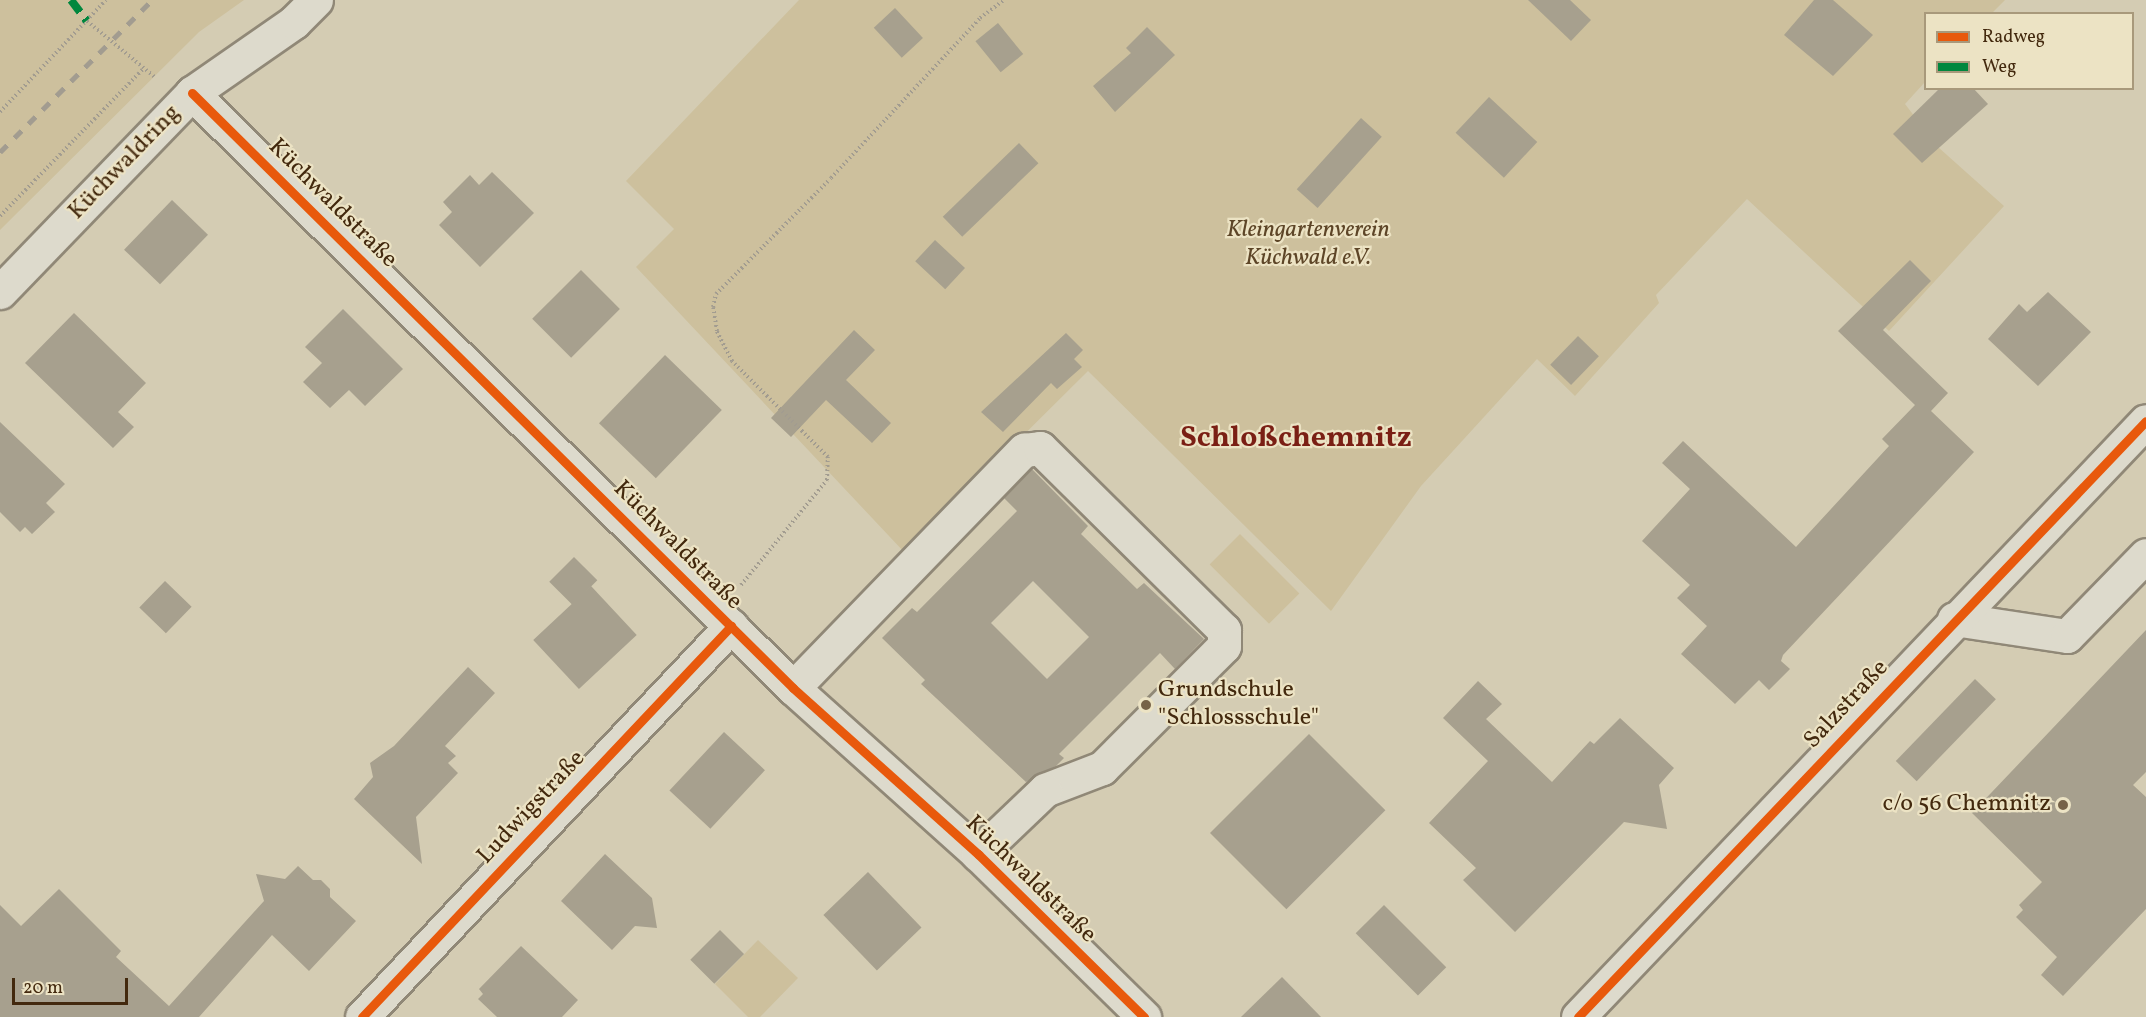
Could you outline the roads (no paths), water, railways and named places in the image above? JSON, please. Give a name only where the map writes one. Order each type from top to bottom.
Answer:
[{"type":"street","name":"Küchwaldring","points":[[0,292],[192,93],[294,22],[316,0]]},
{"type":"street","name":"Küchwaldstraße","points":[[192,93],[793,688],[978,854],[1144,1017]]},
{"type":"street","name":"Salzstraße","points":[[1578,1017],[1954,619],[2146,421]]},
{"type":"street","points":[[793,688],[1024,450],[1040,448],[1224,630],[1224,646],[1102,768],[1045,790],[978,854]]},
{"type":"street","points":[[1954,619],[2067,636],[2146,555]]},
{"type":"street","name":"Ludwigstraße","points":[[363,1017],[725,621]]},
{"type":"railway","points":[[0,152],[152,0]]},
{"type":"place","name":"Grundschule \"Schlossschule\"","points":[[1146,705]]},
{"type":"place","name":"c/o 56 Chemnitz","points":[[2063,805]]},
{"type":"district","name":"Schloßchemnitz","points":[[1296,438]]},
{"type":"park label","name":"Kleingartenverein Küchwald e.V.","points":[[1308,245]]}]
